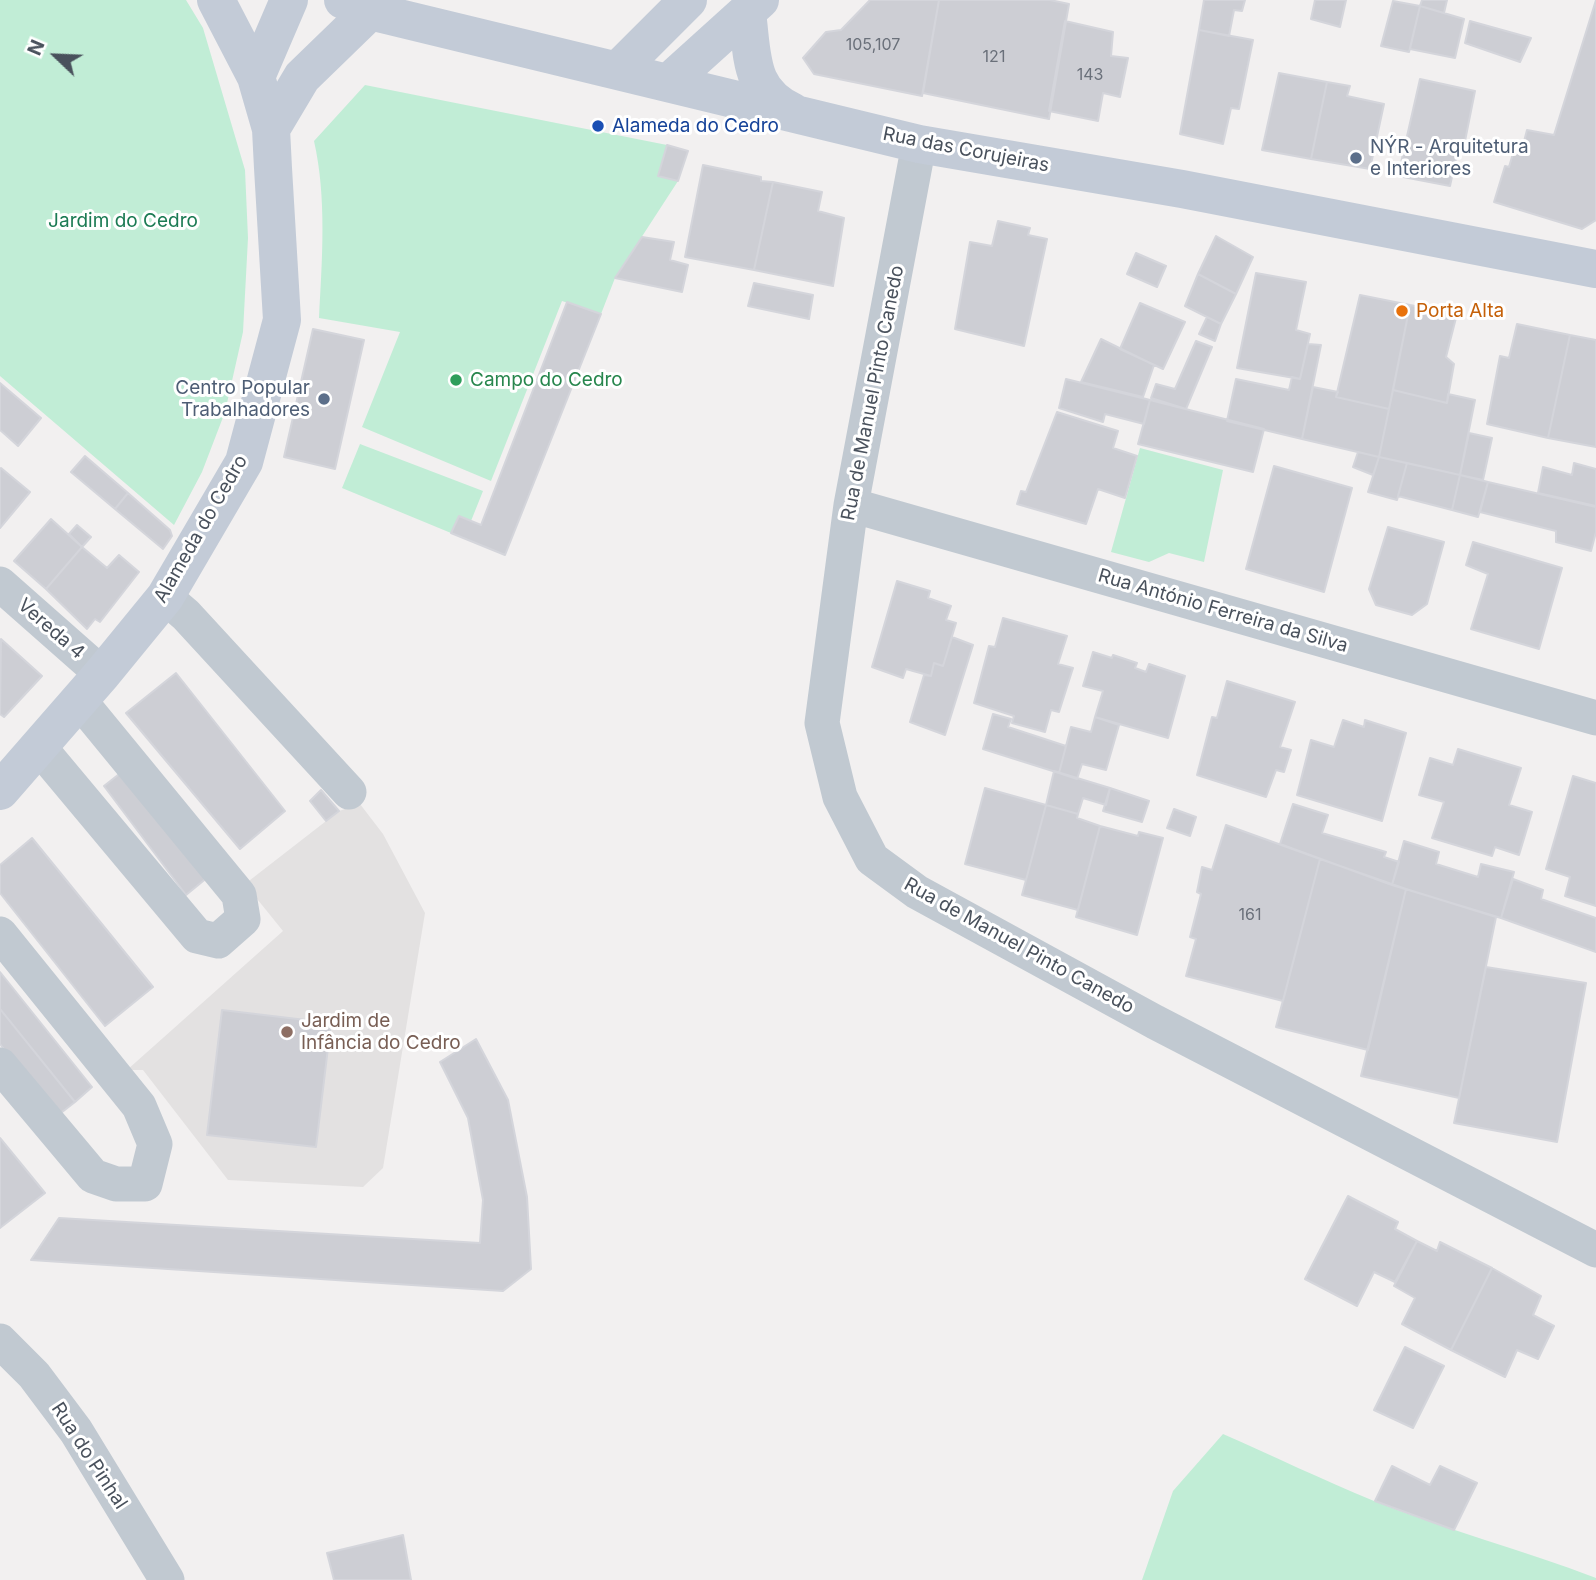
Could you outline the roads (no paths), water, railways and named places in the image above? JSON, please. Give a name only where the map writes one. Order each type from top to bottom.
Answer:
[{"type":"street","name":"Alameda do Cedro","points":[[0,791],[165,597],[244,462],[282,320],[271,130],[256,77],[216,0]]},
{"type":"street","points":[[256,77],[289,0]]},
{"type":"street","points":[[617,71],[688,0]]},
{"type":"street","points":[[271,130],[302,77],[356,6]]},
{"type":"street","name":"Rua das Corujeiras","points":[[356,6],[919,144],[1182,189],[1596,269]]},
{"type":"street","points":[[668,83],[753,6]]},
{"type":"street","points":[[753,6],[755,70],[762,88],[775,103],[801,116]]},
{"type":"street","name":"Rua de Manuel Pinto Canedo","points":[[919,144],[851,505],[822,723],[840,797],[872,859],[917,892],[1155,1022],[1596,1250]]},
{"type":"street","name":"Rua António Ferreira da Silva","points":[[851,505],[1596,718]]},
{"type":"street","name":"Vereda 4","points":[[0,584],[91,687],[239,895],[243,919],[218,942],[197,936],[39,747]]},
{"type":"street","points":[[165,597],[186,615],[349,792]]},
{"type":"street","points":[[0,934],[139,1106],[155,1144],[145,1184],[116,1184],[93,1176],[0,1065]]},
{"type":"street","name":"Rua do Pinhal","points":[[0,1341],[34,1375],[76,1431],[167,1580]]},
{"type":"place","name":"Alameda do Cedro","points":[[598,126]]},
{"type":"place","name":"NÝR - Arquitetura e Interiores","points":[[1356,158]]},
{"type":"place","name":"Porta Alta","points":[[1402,311]]},
{"type":"place","name":"Campo do Cedro","points":[[456,380]]},
{"type":"place","name":"Centro Popular Trabalhadores","points":[[324,399]]},
{"type":"place","name":"Jardim de Infância do Cedro","points":[[287,1032]]},
{"type":"park label","name":"Jardim do Cedro","points":[[123,221]]}]
